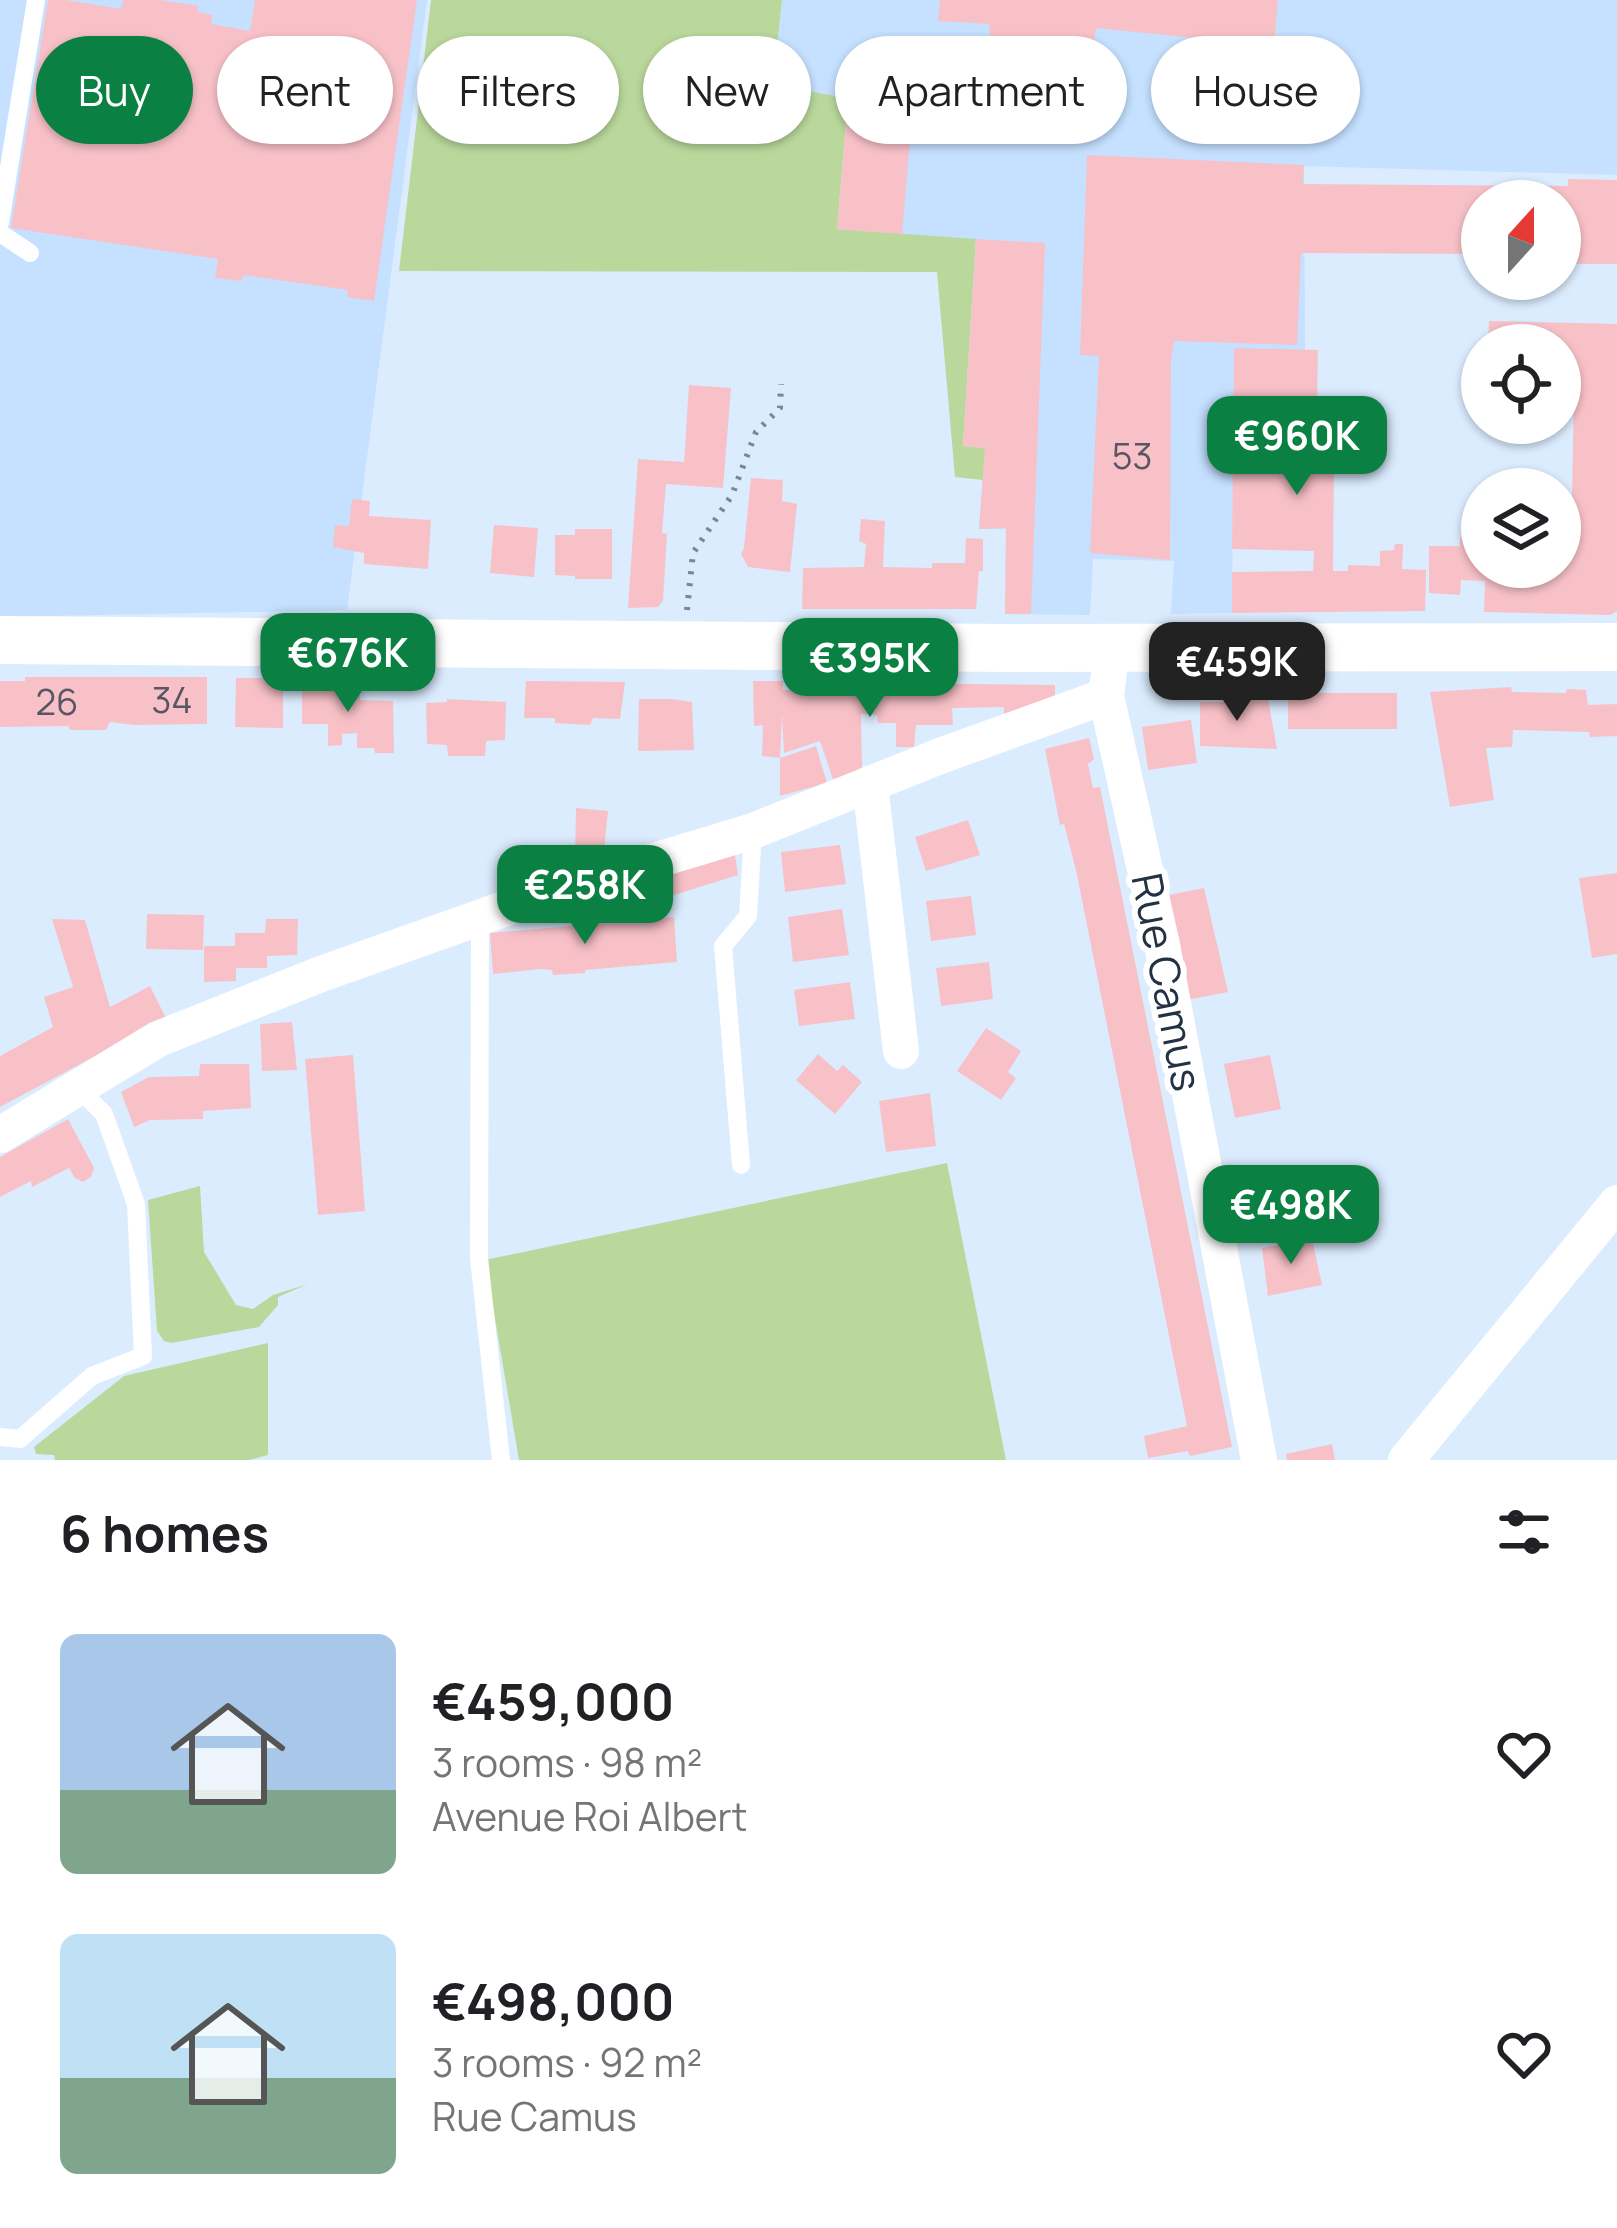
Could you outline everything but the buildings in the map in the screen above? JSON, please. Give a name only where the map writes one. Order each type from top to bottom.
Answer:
[{"type":"main road","points":[[0,640],[1007,648],[1617,647]]},
{"type":"street","name":"Rue Camus","points":[[1113,646],[1106,696],[1162,945],[1259,1460]]},
{"type":"street","points":[[0,1135],[158,1040],[321,974],[555,892],[754,831],[1106,696]]},
{"type":"street","points":[[870,784],[901,1051]]},
{"type":"street","points":[[1406,1460],[1617,1203]]},
{"type":"lane","points":[[0,224],[36,0]]},
{"type":"lane","points":[[0,233],[30,253]]},
{"type":"lane","points":[[741,1165],[723,946],[748,916],[754,831]]},
{"type":"lane","points":[[480,918],[479,1258],[501,1460]]},
{"type":"lane","points":[[0,1437],[20,1439],[92,1376],[142,1356],[136,1204],[104,1114],[78,1088]]},
{"type":"path","points":[[684,643],[693,554],[732,495],[756,432],[780,408],[781,384]]},
{"type":"shaded area","points":[[0,0],[427,0],[422,36],[417,36],[417,76],[347,610],[0,617]]},
{"type":"shaded area","points":[[782,0],[1617,0],[1617,175],[1304,166],[1305,350],[1234,349],[1232,613],[1171,614],[1174,561],[1093,559],[1090,615],[1005,614],[1006,529],[979,529],[985,449],[963,446],[976,240],[837,229],[844,144],[1127,144],[1127,36],[835,36],[835,96],[811,92],[811,36],[778,36]]},
{"type":"green space","points":[[431,0],[782,0],[778,36],[643,36],[643,144],[811,144],[811,92],[835,96],[835,144],[844,144],[837,229],[976,239],[963,446],[985,448],[983,480],[955,477],[937,272],[399,271],[417,119],[417,144],[619,144],[619,36],[427,36]]},
{"type":"green space","points":[[947,1163],[1006,1460],[519,1460],[485,1260]]},
{"type":"green space","points":[[200,1186],[204,1252],[236,1305],[253,1309],[273,1295],[308,1284],[278,1297],[278,1305],[259,1327],[171,1343],[157,1331],[148,1200]]},
{"type":"green space","points":[[268,1343],[268,1455],[249,1460],[55,1460],[54,1455],[36,1454],[34,1447],[124,1376]]}]
